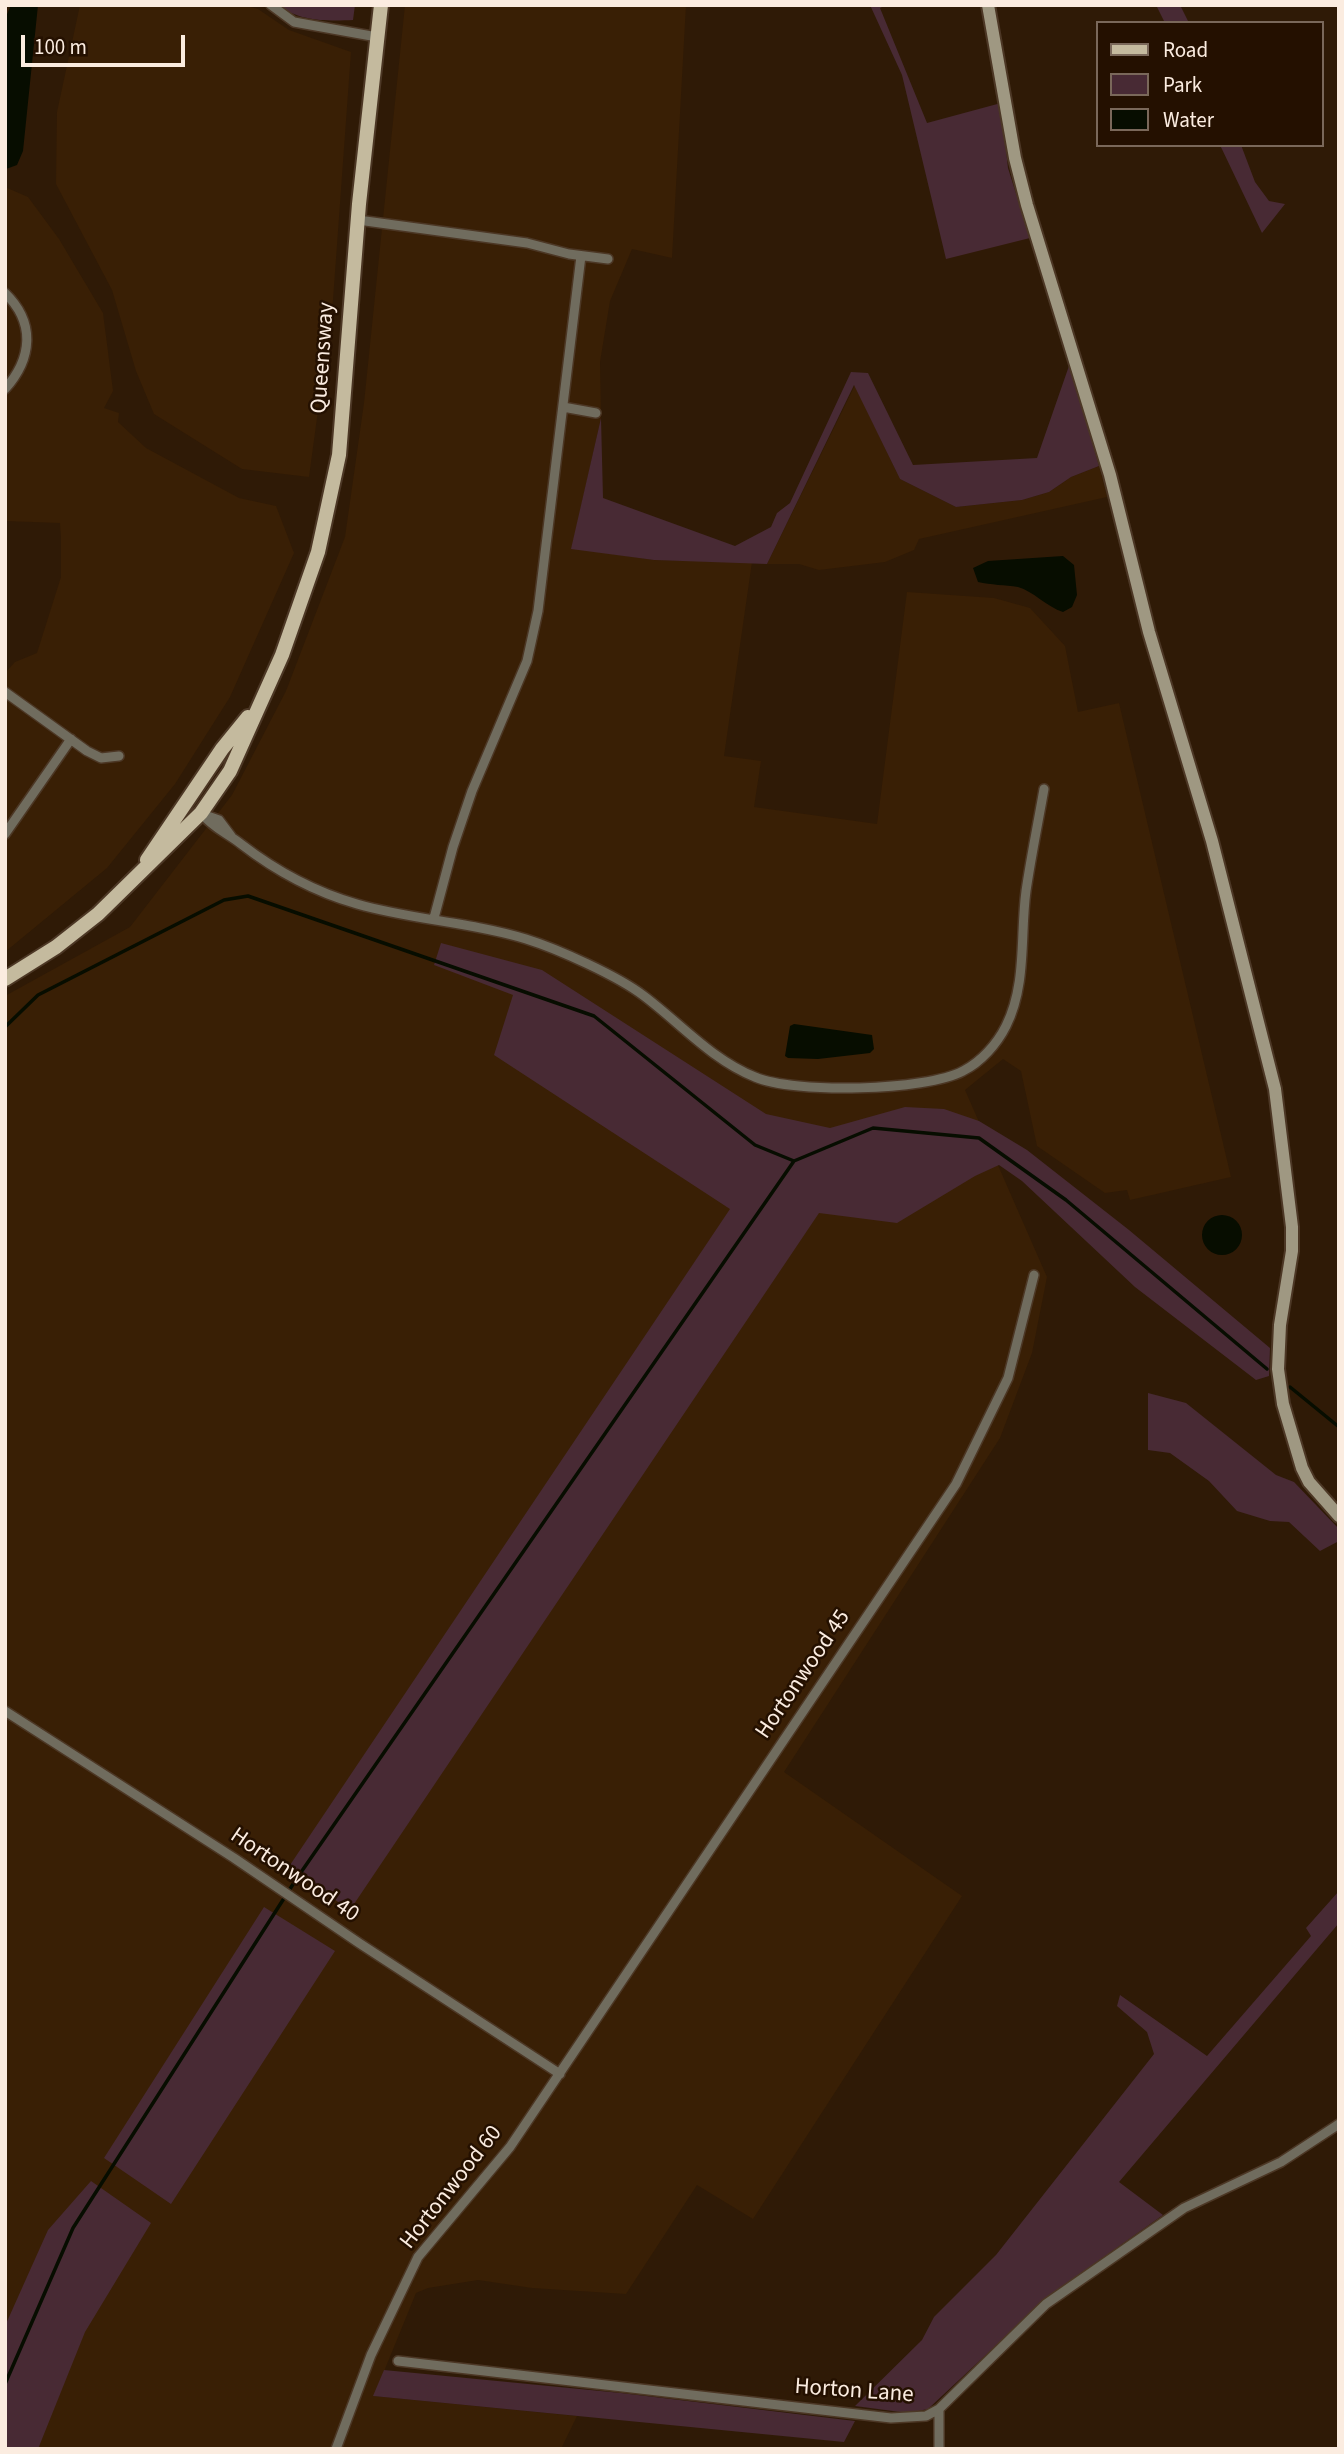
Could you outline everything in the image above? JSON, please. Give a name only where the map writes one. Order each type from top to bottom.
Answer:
[{"type":"main road","name":"Queensway","points":[[5,979],[66,938],[135,877],[201,813],[230,771],[309,584],[334,486],[381,5]]},
{"type":"main road","name":"Queensway","points":[[135,877],[222,749],[261,702]]},
{"type":"main road","points":[[186,802],[201,813]]},
{"type":"street","points":[[271,5],[282,15],[303,24],[377,37]]},
{"type":"street","points":[[988,5],[1015,158],[1027,205],[1110,475],[1149,632],[1212,841],[1275,1089],[1292,1227],[1292,1251],[1280,1325],[1278,1369],[1283,1404],[1302,1468],[1309,1482],[1339,1516]]},
{"type":"street","points":[[358,220],[527,243],[581,256],[608,259]]},
{"type":"street","points":[[434,918],[453,847],[472,791],[527,662],[538,611],[581,256]]},
{"type":"street","points":[[5,293],[23,320],[28,340],[22,367],[5,389]]},
{"type":"street","points":[[563,407],[596,412]]},
{"type":"street","points":[[5,692],[101,758],[119,756]]},
{"type":"street","points":[[6,832],[71,739]]},
{"type":"street","points":[[201,813],[219,820],[232,838],[265,863],[315,890],[360,905],[434,918],[527,940],[579,962],[642,995],[716,1055],[755,1077],[801,1088],[943,1080],[981,1059],[1006,1026],[1012,1009],[1021,969],[1026,893],[1044,789]]},
{"type":"street","name":"Hortonwood 45","points":[[560,2074],[956,1484],[1008,1378],[1034,1275]]},
{"type":"street","name":"Hortonwood 40","points":[[5,1711],[274,1884],[560,2074]]},
{"type":"street","name":"Hortonwood 60","points":[[336,2449],[371,2355],[418,2257],[510,2147],[560,2074]]},
{"type":"street","name":"Horton Lane","points":[[398,2361],[891,2418],[926,2416],[939,2409],[1046,2304],[1184,2208],[1281,2162],[1339,2124]]},
{"type":"street","points":[[939,2409],[939,2449]]},
{"type":"shaded area","points":[[80,5],[243,5],[258,9],[289,30],[351,52],[333,300],[309,477],[242,469],[154,414],[136,371],[112,290],[56,184],[57,112]]},
{"type":"shaded area","points":[[405,5],[686,5],[672,258],[632,249],[610,301],[600,362],[601,418],[572,548],[654,560],[752,562],[724,756],[761,761],[754,807],[877,824],[907,592],[994,598],[1030,608],[1065,646],[1078,712],[1119,703],[1231,1177],[1130,1200],[1127,1190],[1105,1193],[1037,1146],[1021,1071],[1003,1059],[965,1090],[1047,1277],[1032,1353],[1000,1438],[784,1772],[962,1896],[753,2219],[697,2185],[626,2294],[532,2288],[478,2280],[428,2288],[416,2293],[374,2396],[577,2416],[561,2449],[5,2449],[5,996],[130,927],[232,795],[286,691],[345,537],[364,403]]},
{"type":"shaded area","points":[[5,187],[28,197],[59,239],[103,313],[113,391],[104,408],[119,413],[118,422],[146,448],[239,498],[276,506],[294,553],[230,697],[175,784],[107,868],[5,952],[5,673],[15,662],[37,653],[61,577],[61,539],[60,523],[5,521]]},
{"type":"shaded area","points":[[855,385],[900,479],[956,507],[1022,500],[1049,492],[1071,477],[1099,466],[1107,497],[919,539],[914,550],[885,562],[819,570],[799,564],[767,564]]},
{"type":"green space","points":[[280,5],[355,5],[353,20],[334,20],[295,15]]},
{"type":"green space","points":[[870,5],[886,5],[880,8],[927,123],[1001,103],[1008,168],[1030,238],[946,259],[902,75]]},
{"type":"green space","points":[[1156,5],[1180,5],[1188,21],[1164,21]]},
{"type":"green space","points":[[1221,147],[1242,147],[1255,182],[1269,201],[1285,204],[1262,233]]},
{"type":"green space","points":[[1070,363],[1099,466],[1071,477],[1049,492],[1022,500],[956,507],[900,479],[854,385],[767,564],[654,560],[571,549],[601,418],[603,498],[735,546],[771,527],[777,513],[790,503],[851,372],[868,373],[913,465],[1037,458]]},
{"type":"green space","points":[[441,943],[542,970],[766,1114],[830,1128],[905,1107],[944,1109],[979,1121],[1027,1150],[1129,1230],[1270,1348],[1269,1376],[1256,1380],[1135,1287],[1022,1181],[999,1165],[975,1176],[897,1223],[819,1213],[350,1910],[288,1868],[730,1209],[494,1055],[513,995],[434,965]]},
{"type":"green space","points":[[1148,1393],[1186,1403],[1276,1475],[1294,1482],[1339,1529],[1339,1541],[1320,1551],[1289,1522],[1270,1521],[1237,1511],[1209,1481],[1170,1453],[1148,1450]]},
{"type":"green space","points":[[1339,1891],[1339,1923],[1119,2182],[1163,2215],[1049,2296],[928,2409],[908,2413],[855,2406],[922,2340],[934,2317],[996,2255],[1154,2054],[1147,2032],[1117,2006],[1120,1995],[1207,2056],[1311,1936],[1306,1928]]},
{"type":"green space","points":[[264,1907],[335,1951],[171,2204],[104,2158]]},
{"type":"green space","points":[[91,2181],[151,2223],[85,2332],[38,2449],[5,2449],[5,2326],[48,2230]]},
{"type":"green space","points":[[384,2370],[621,2393],[855,2421],[844,2442],[373,2396]]},
{"type":"water","points":[[11,5],[38,5],[23,151],[17,165],[6,169],[5,19]]},
{"type":"water","points":[[1063,556],[1074,565],[1077,595],[1072,607],[1063,612],[1018,587],[978,582],[973,568],[988,561]]},
{"type":"water","points":[[794,1024],[872,1035],[874,1049],[870,1053],[818,1059],[788,1058],[785,1056],[790,1026]]},
{"type":"water","points":[[1222,1215],[1236,1221],[1242,1235],[1236,1249],[1222,1255],[1208,1249],[1202,1235],[1208,1221]]},
{"type":"waterway","points":[[5,1027],[38,995],[224,900],[248,896],[594,1016],[755,1145],[794,1161]]},
{"type":"waterway","points":[[5,2384],[73,2228],[297,1878],[794,1161],[873,1128],[979,1138],[1066,1200],[1267,1369]]},
{"type":"waterway","points":[[1290,1387],[1339,1427]]}]
